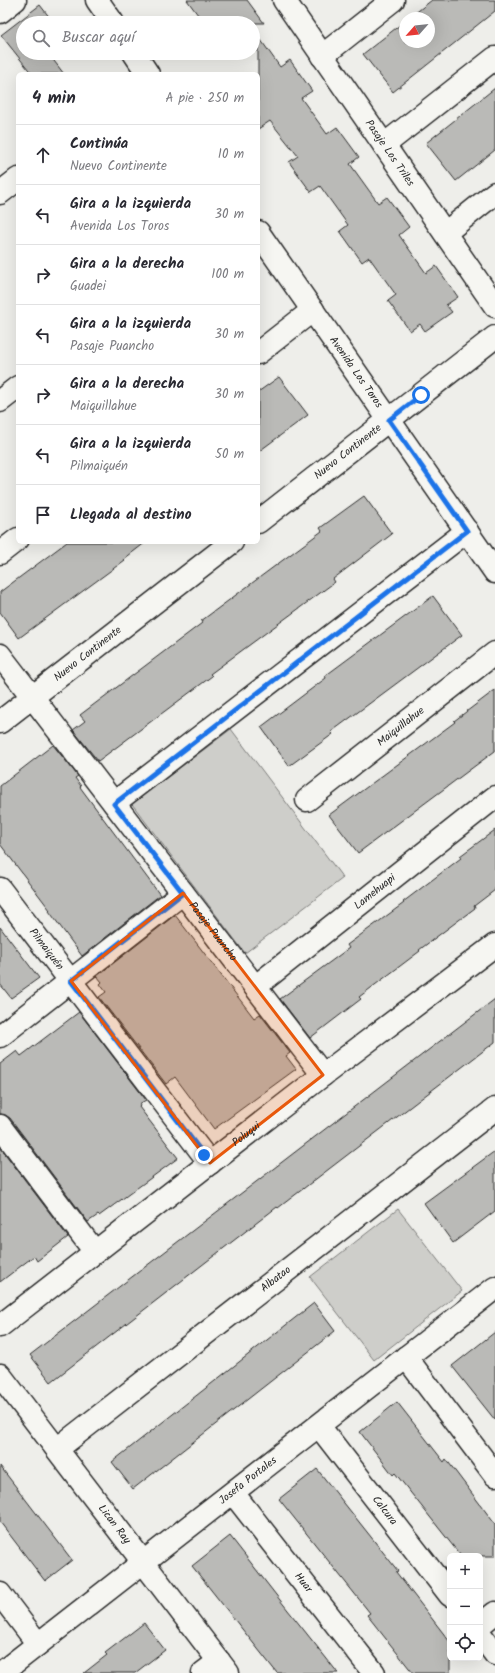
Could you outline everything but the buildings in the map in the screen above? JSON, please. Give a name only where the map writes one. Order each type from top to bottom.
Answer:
[{"type":"street","points":[[0,12],[15,0]]},
{"type":"street","points":[[97,0],[108,16]]},
{"type":"street","name":"Pasaje Los Triles","points":[[284,0],[495,306]]},
{"type":"street","points":[[322,56],[393,0]]},
{"type":"street","points":[[384,145],[495,58]]},
{"type":"street","points":[[139,60],[147,72]]},
{"type":"street","points":[[445,233],[495,193]]},
{"type":"street","name":"Avenida Los Toros","points":[[260,235],[495,572]]},
{"type":"street","points":[[260,351],[313,310]]},
{"type":"street","name":"Nuevo Continente","points":[[260,520],[495,337]]},
{"type":"street","points":[[114,804],[467,531]]},
{"type":"street","points":[[0,553],[16,541]]},
{"type":"street","name":"Nuevo Continente","points":[[0,722],[229,544]]},
{"type":"street","name":"Maiquillahue","points":[[306,800],[495,653]]},
{"type":"street","name":"Pasaje Puancho","points":[[0,655],[323,1075]]},
{"type":"street","name":"Lamehuapi","points":[[255,987],[495,797]]},
{"type":"street","name":"Pilmaiquén","points":[[0,889],[210,1163]]},
{"type":"street","points":[[0,1036],[183,893]]},
{"type":"street","name":"Poluqui","points":[[0,1326],[323,1075],[495,945]]},
{"type":"street","name":"Albatao","points":[[57,1449],[495,1109]]},
{"type":"street","points":[[0,1126],[96,1252]]},
{"type":"street","name":"Josefa Portales","points":[[1,1673],[406,1358],[493,1295]]},
{"type":"street","points":[[406,1358],[495,1475]]},
{"type":"street","name":"Lican Ray","points":[[0,1375],[143,1562],[217,1669]]},
{"type":"street","name":"Calcura","points":[[319,1426],[447,1591]]},
{"type":"street","name":"Huar","points":[[232,1493],[374,1673]]},
{"type":"street","points":[[0,1594],[38,1644]]},
{"type":"street","points":[[483,1623],[495,1613]]},
{"type":"street","points":[[483,1638],[495,1654]]},
{"type":"highlighted area","points":[[183,893],[323,1075],[210,1163],[71,981]]},
{"type":"shaded area","points":[[231,729],[343,878],[245,953],[132,804]]},
{"type":"shaded area","points":[[398,1209],[462,1291],[374,1360],[310,1277]]},
{"type":"route","points":[[204,1155],[71,981],[183,893],[114,804],[467,531],[389,420],[421,395]]}]
